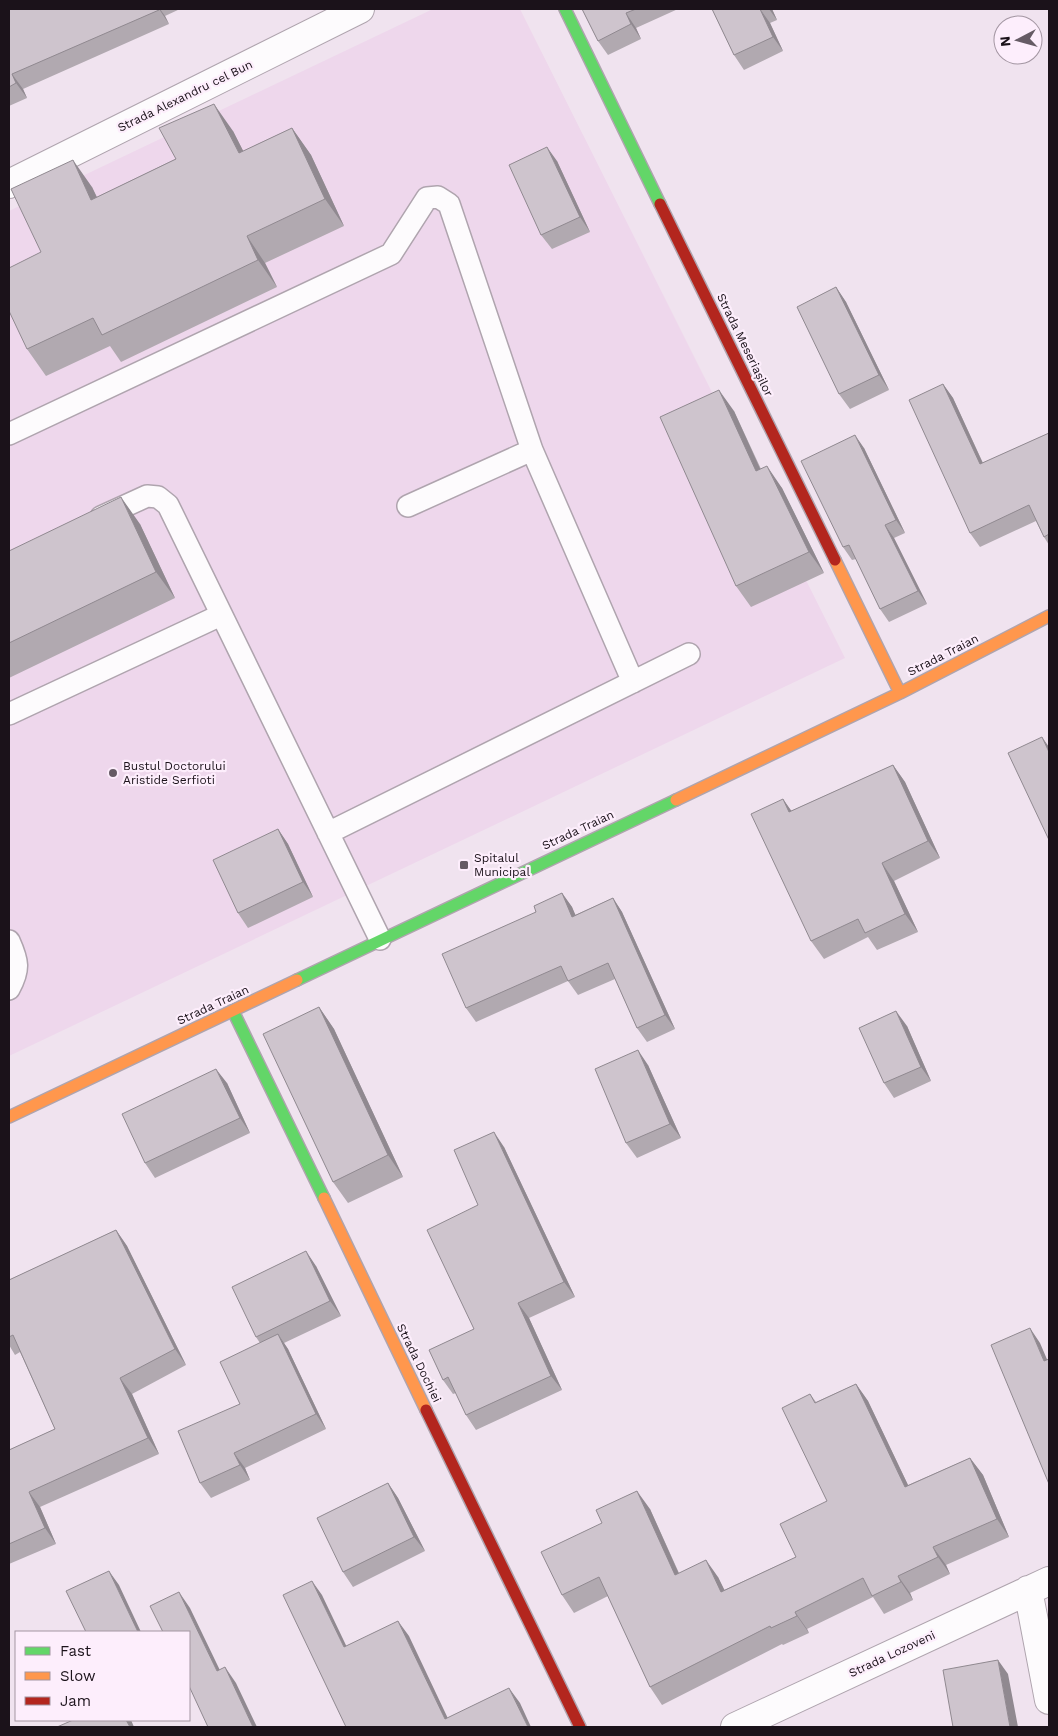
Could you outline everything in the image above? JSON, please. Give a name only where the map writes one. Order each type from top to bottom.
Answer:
[{"type":"street","name":"Strada Alexandru cel Bun","points":[[9,184],[360,9]]},
{"type":"street","name":"Strada Meseriașilor","points":[[564,9],[900,693]]},
{"type":"street","name":"Strada Traian","points":[[9,1117],[900,693],[1049,616]]},
{"type":"street","name":"Strada Dochiei","points":[[232,1011],[580,1727]]},
{"type":"street","points":[[1039,1586],[1049,1700]]},
{"type":"street","name":"Strada Lozoveni","points":[[735,1727],[1039,1586]]},
{"type":"lane","points":[[9,434],[392,254],[427,198],[438,197],[449,204],[532,450],[633,682]]},
{"type":"lane","points":[[408,506],[532,450]]},
{"type":"lane","points":[[86,524],[146,496],[158,498],[168,505],[380,939]]},
{"type":"lane","points":[[9,714],[221,615]]},
{"type":"lane","points":[[328,833],[688,654]]},
{"type":"lane","points":[[9,941],[18,961],[14,981],[9,989]]},
{"type":"shaded area","points":[[433,9],[520,9],[845,658],[9,1056],[9,211]]},
{"type":"building","points":[[9,9],[159,10],[12,74],[16,83],[9,87]]},
{"type":"building","points":[[582,9],[636,9],[626,13],[631,24],[598,41]]},
{"type":"building","points":[[712,9],[760,9],[773,37],[734,55]]},
{"type":"building","points":[[214,104],[239,153],[292,128],[325,199],[247,236],[258,260],[102,335],[93,318],[27,349],[9,311],[9,268],[41,252],[11,189],[73,160],[91,200],[176,159],[159,128]]},
{"type":"building","points":[[547,147],[580,217],[541,235],[509,165]]},
{"type":"building","points":[[836,287],[879,375],[839,394],[797,307]]},
{"type":"building","points":[[943,384],[980,464],[1049,433],[1049,534],[1044,537],[1029,505],[970,533],[909,400]]},
{"type":"building","points":[[719,390],[756,471],[767,466],[809,552],[736,586],[660,417]]},
{"type":"building","points":[[855,435],[896,520],[885,525],[918,591],[880,609],[849,545],[843,547],[801,461]]},
{"type":"building","points":[[121,497],[156,572],[9,643],[9,551]]},
{"type":"building","points":[[1042,737],[1049,752],[1049,840],[1008,753]]},
{"type":"building","points":[[893,765],[928,841],[882,863],[905,914],[865,933],[858,919],[811,941],[751,814],[783,799],[789,812]]},
{"type":"building","points":[[278,829],[303,882],[238,913],[213,860]]},
{"type":"building","points":[[562,893],[572,917],[613,898],[665,1015],[637,1028],[608,963],[568,981],[561,966],[466,1008],[442,954],[536,912],[534,906]]},
{"type":"building","points":[[319,1007],[388,1155],[333,1182],[263,1034]]},
{"type":"building","points":[[896,1011],[921,1067],[884,1083],[859,1028]]},
{"type":"building","points":[[638,1050],[670,1124],[626,1143],[595,1069]]},
{"type":"building","points":[[216,1069],[240,1118],[145,1163],[122,1114]]},
{"type":"building","points":[[494,1132],[564,1282],[518,1303],[551,1376],[466,1415],[448,1377],[443,1380],[429,1350],[474,1329],[427,1230],[478,1205],[454,1150]]},
{"type":"building","points":[[116,1230],[175,1349],[120,1378],[148,1438],[29,1492],[45,1528],[9,1544],[9,1450],[55,1429],[13,1335],[9,1337],[9,1280]]},
{"type":"building","points":[[306,1251],[330,1301],[256,1337],[232,1287]]},
{"type":"building","points":[[1030,1328],[1044,1361],[1049,1359],[1049,1484],[991,1345]]},
{"type":"building","points":[[278,1334],[316,1414],[234,1453],[240,1465],[200,1483],[178,1431],[240,1404],[220,1362]]},
{"type":"building","points":[[856,1384],[905,1487],[970,1458],[997,1519],[933,1547],[938,1557],[898,1576],[901,1582],[872,1596],[863,1578],[795,1612],[797,1616],[771,1628],[770,1626],[650,1687],[599,1577],[562,1595],[541,1552],[602,1523],[596,1510],[637,1491],[675,1575],[706,1560],[721,1592],[796,1557],[780,1524],[827,1501],[782,1408],[810,1394],[815,1403]]},
{"type":"building","points":[[388,1483],[414,1537],[343,1572],[317,1518]]},
{"type":"building","points":[[109,1571],[138,1631],[86,1631],[66,1591]]},
{"type":"building","points":[[312,1581],[344,1647],[398,1621],[445,1719],[509,1688],[528,1727],[346,1727],[283,1595]]},
{"type":"building","points":[[179,1592],[217,1671],[225,1667],[253,1727],[208,1727],[190,1688],[190,1631],[162,1631],[150,1606]]},
{"type":"building","points":[[998,1660],[1010,1727],[953,1727],[943,1670]]},
{"type":"building","points":[[71,1721],[127,1721],[130,1727],[57,1727]]},
{"type":"traffic: fast","points":[[565,9],[660,204]]},
{"type":"traffic: fast","points":[[297,980],[676,800]]},
{"type":"traffic: fast","points":[[233,1011],[324,1198]]},
{"type":"traffic: slow","points":[[835,560],[900,693]]},
{"type":"traffic: slow","points":[[676,800],[900,693],[1049,616]]},
{"type":"traffic: slow","points":[[9,1117],[297,980]]},
{"type":"traffic: slow","points":[[324,1198],[426,1410]]},
{"type":"traffic: jam","points":[[660,204],[835,560]]},
{"type":"traffic: jam","points":[[426,1410],[580,1727]]},
{"type":"place","name":"Bustul Doctorului Aristide Serfioti","points":[[113,773]]},
{"type":"place","name":"Spitalul Municipal","points":[[464,865]]}]
